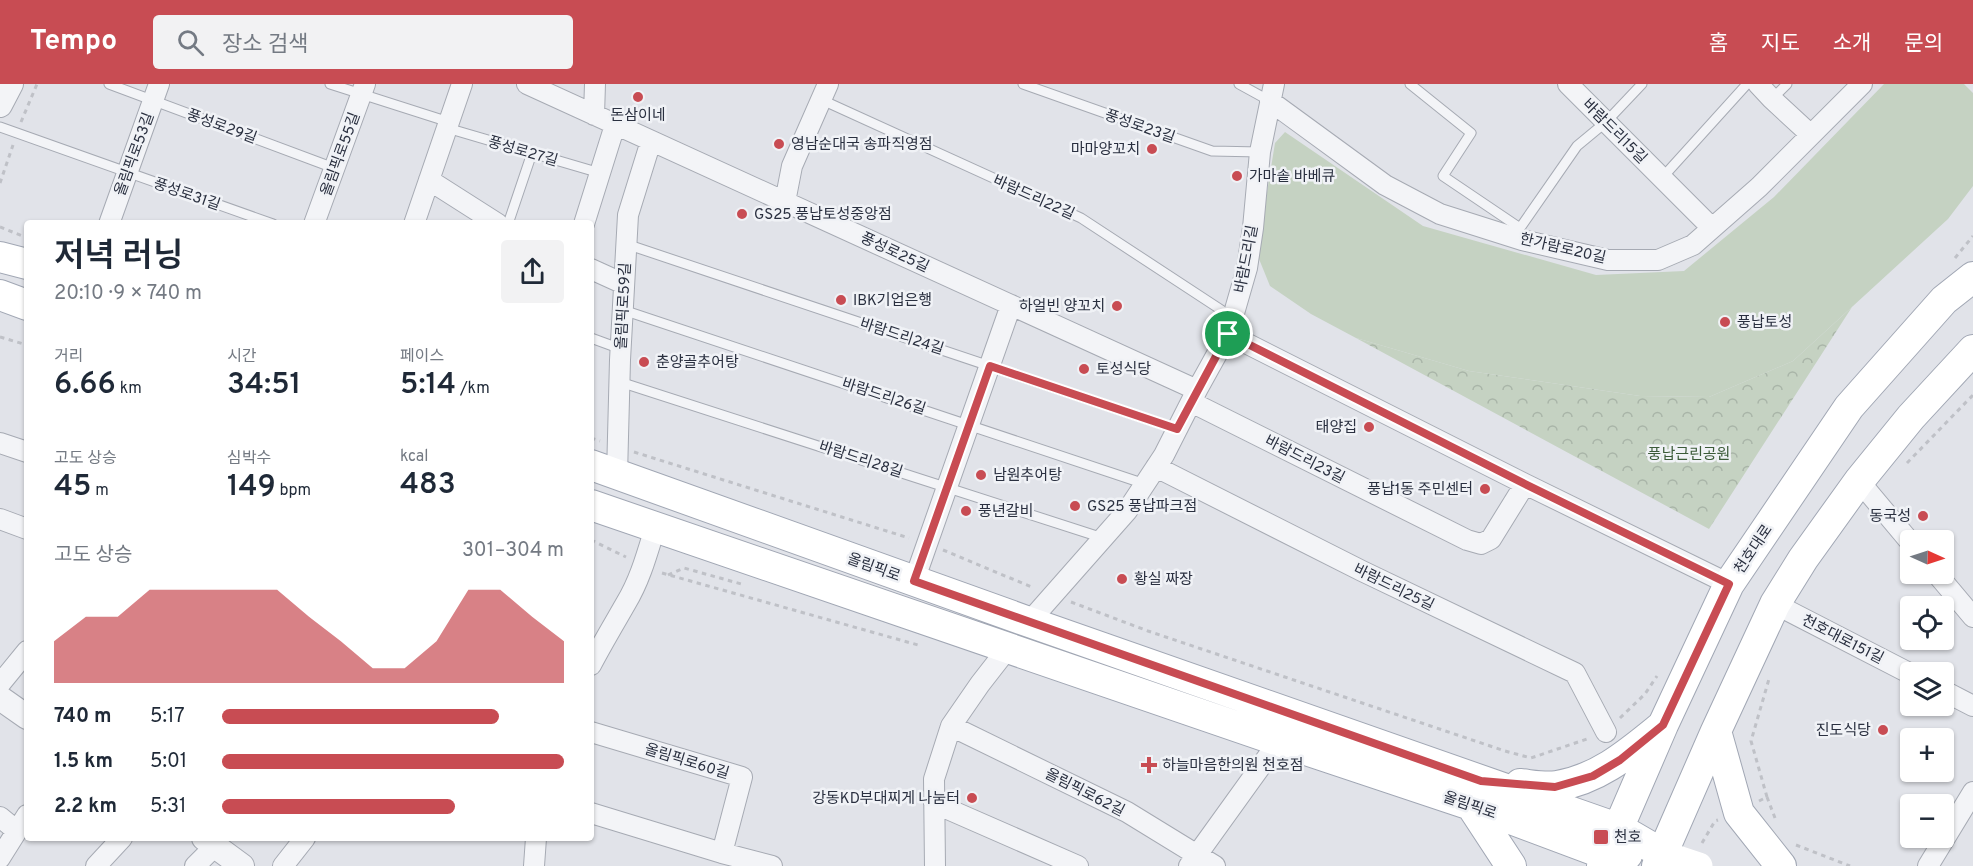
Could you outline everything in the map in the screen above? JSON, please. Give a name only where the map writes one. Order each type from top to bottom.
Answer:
[{"type":"main road","points":[[0,257],[24,263]]},
{"type":"main road","points":[[1944,300],[1973,257]]},
{"type":"main road","name":"천호대로","points":[[1605,861],[1663,725],[1729,584],[1849,407],[1944,300],[1973,277]]},
{"type":"main road","points":[[0,295],[24,304]]},
{"type":"main road","points":[[1660,860],[1716,730],[1775,604],[1803,559],[1859,481],[1911,417],[1973,350]]},
{"type":"main road","name":"올림픽로","points":[[604,470],[1029,622],[1479,799],[1605,861],[1660,860],[1695,865]]},
{"type":"main road","name":"올림픽로","points":[[594,506],[1279,741],[1479,799],[1531,798],[1620,829],[1660,860]]},
{"type":"main road","points":[[1511,866],[1479,799],[1555,787],[1593,776],[1620,760],[1663,725]]},
{"type":"main road","points":[[1716,730],[1738,810],[1788,855]]},
{"type":"street","points":[[0,105],[10,84]]},
{"type":"street","points":[[415,220],[462,84]]},
{"type":"street","name":"풍성로25길","points":[[527,84],[1011,305],[1194,396]]},
{"type":"street","points":[[594,115],[596,84]]},
{"type":"street","name":"바람드리15길","points":[[1568,84],[1712,228]]},
{"type":"street","points":[[1758,84],[1811,135]]},
{"type":"street","name":"한가람로20길","points":[[1272,93],[1385,185],[1440,214],[1518,233],[1608,260],[1658,260],[1693,245],[1759,187],[1862,84]]},
{"type":"street","name":"올림픽로55길","points":[[315,220],[363,90]]},
{"type":"street","name":"올림픽로53길","points":[[110,220],[156,92]]},
{"type":"street","points":[[786,202],[792,166],[825,92]]},
{"type":"street","name":"바람드리길","points":[[1029,622],[1127,511],[1177,429],[1231,326],[1247,268],[1260,152],[1272,93]]},
{"type":"street","points":[[585,220],[615,124]]},
{"type":"street","name":"올림픽로59길","points":[[604,470],[620,382],[628,215],[651,141]]},
{"type":"street","points":[[429,180],[492,220]]},
{"type":"street","points":[[594,270],[624,284]]},
{"type":"street","points":[[914,581],[1011,305]]},
{"type":"street","points":[[1231,326],[1525,484],[1729,584]]},
{"type":"street","name":"바람드리23길","points":[[1194,396],[1467,540],[1481,544],[1491,539],[1525,484]]},
{"type":"street","points":[[0,443],[24,452]]},
{"type":"street","name":"바람드리25길","points":[[1150,476],[1362,571],[1575,673],[1606,732]]},
{"type":"street","points":[[1859,481],[1900,530]]},
{"type":"street","points":[[0,519],[24,528]]},
{"type":"street","points":[[594,652],[598,634],[627,602],[643,568],[655,528]]},
{"type":"street","points":[[1945,584],[1973,617]]},
{"type":"street","name":"천호대로151길","points":[[1775,604],[1900,668]]},
{"type":"street","points":[[935,866],[934,779],[951,726],[1008,648]]},
{"type":"street","points":[[0,684],[24,655]]},
{"type":"street","points":[[1954,697],[1973,706]]},
{"type":"street","points":[[0,698],[24,715]]},
{"type":"street","name":"올림픽로62길","points":[[951,726],[1127,812],[1193,860],[1215,866]]},
{"type":"street","name":"올림픽로60길","points":[[594,733],[742,777],[722,854]]},
{"type":"street","points":[[1193,860],[1279,741]]},
{"type":"street","points":[[1928,866],[1973,792]]},
{"type":"street","points":[[934,803],[1078,866]]},
{"type":"street","points":[[594,814],[722,854],[772,866]]},
{"type":"street","points":[[0,817],[22,823],[0,858]]},
{"type":"street","points":[[96,866],[119,841]]},
{"type":"street","points":[[283,866],[303,841]]},
{"type":"street","points":[[534,866],[536,841]]},
{"type":"street","points":[[195,866],[215,843],[242,866]]},
{"type":"lane","name":"풍성로29길","points":[[109,84],[156,92],[334,168]]},
{"type":"lane","name":"풍성로27길","points":[[330,84],[363,90],[448,125],[600,173]]},
{"type":"lane","name":"풍성로23길","points":[[1023,84],[1212,151],[1260,152]]},
{"type":"lane","points":[[1239,84],[1272,93]]},
{"type":"lane","points":[[1410,84],[1472,133],[1443,176],[1518,233],[1578,146],[1606,122],[1642,84]]},
{"type":"lane","points":[[1662,178],[1747,84]]},
{"type":"lane","points":[[1772,99],[1787,84]]},
{"type":"lane","name":"바람드리22길","points":[[825,92],[1081,218],[1231,326]]},
{"type":"lane","name":"풍성로31길","points":[[0,127],[262,220]]},
{"type":"lane","points":[[509,220],[532,153]]},
{"type":"lane","name":"바람드리24길","points":[[626,244],[1177,429]]},
{"type":"lane","name":"바람드리26길","points":[[623,310],[969,424],[1150,476]]},
{"type":"lane","points":[[594,339],[621,349]]},
{"type":"lane","name":"바람드리28길","points":[[620,382],[1102,538]]},
{"type":"path","points":[[0,227],[24,236]]},
{"type":"path","points":[[0,337],[24,344]]},
{"type":"path","points":[[1906,464],[1973,395]]},
{"type":"path","points":[[594,541],[628,558]]},
{"type":"path","points":[[662,573],[918,645]]},
{"type":"path","points":[[1769,676],[1751,741],[1767,797],[1776,819]]},
{"type":"path","points":[[1505,751],[1531,758],[1606,732]]},
{"type":"path","points":[[1695,865],[1714,821],[1767,797]]},
{"type":"path","points":[[1788,855],[1850,866]]},
{"type":"green space","points":[[1884,84],[1964,84],[1973,93],[1973,186],[1948,219],[1793,361],[1709,397],[1640,396],[1469,371],[1356,338],[1311,314],[1270,286],[1257,254],[1275,143],[1285,132],[1423,226],[1596,275],[1684,271],[1774,197]]},
{"type":"green space","name":"풍납근린공원","points":[[1852,307],[1709,529],[1356,338],[1469,371],[1640,396],[1709,397],[1793,361]]},
{"type":"place","name":"돈삼이네","points":[[638,97]]},
{"type":"place","name":"영남순대국 송파직영점","points":[[779,144]]},
{"type":"place","name":"마마양꼬치","points":[[1152,149]]},
{"type":"place","name":"가마솥 바베큐","points":[[1237,176]]},
{"type":"place","name":"GS25 풍납토성중앙점","points":[[742,214]]},
{"type":"place","name":"IBK기업은행","points":[[841,300]]},
{"type":"place","name":"하얼빈 양꼬치","points":[[1117,306]]},
{"type":"place","name":"풍납토성","points":[[1725,322]]},
{"type":"place","name":"춘양골추어탕","points":[[644,362]]},
{"type":"place","name":"토성식당","points":[[1084,369]]},
{"type":"place","name":"태양집","points":[[1369,427]]},
{"type":"place","name":"남원추어탕","points":[[981,475]]},
{"type":"place","name":"풍납1동 주민센터","points":[[1485,489]]},
{"type":"place","name":"GS25 풍납파크점","points":[[1075,506]]},
{"type":"place","name":"풍년갈비","points":[[966,511]]},
{"type":"place","name":"동국성","points":[[1923,516]]},
{"type":"place","name":"황실 짜장","points":[[1122,579]]},
{"type":"place","name":"진도식당","points":[[1883,730]]},
{"type":"place","name":"하늘마음한의원 천호점","points":[[1149,765]]},
{"type":"place","name":"강동KD부대찌게 나눔터","points":[[972,798]]},
{"type":"place","name":"천호","points":[[1601,837]]},
{"type":"route","points":[[1228,334],[1729,584],[1663,725],[1620,760],[1593,776],[1555,787],[1481,781],[914,581],[990,366],[1177,429],[1228,334]]}]
